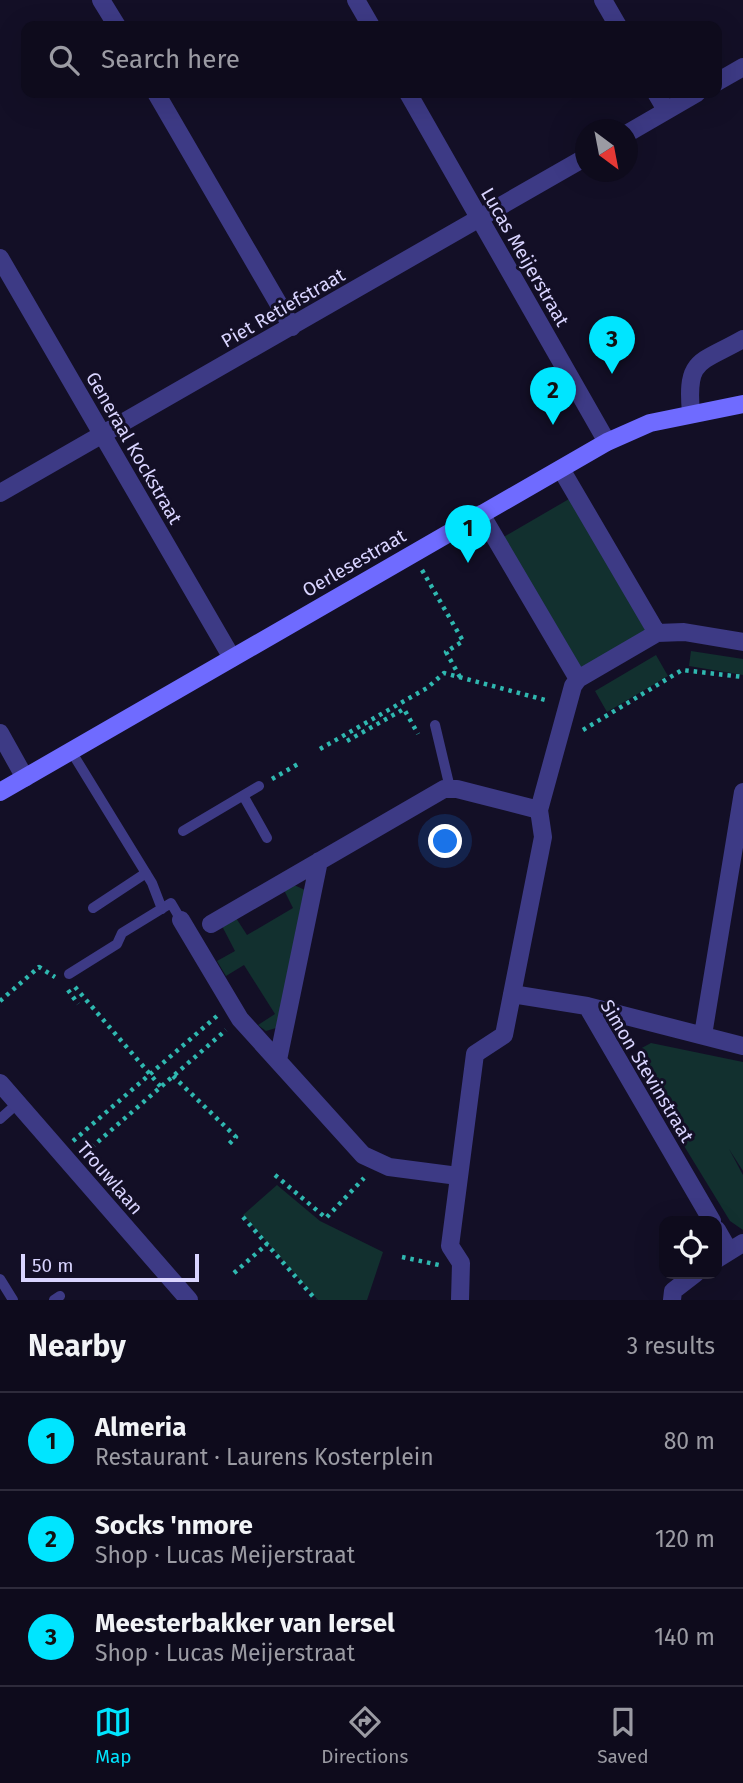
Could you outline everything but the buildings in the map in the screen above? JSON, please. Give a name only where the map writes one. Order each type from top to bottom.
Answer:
[{"type":"street","points":[[102,0],[114,21]]},
{"type":"street","points":[[356,0],[368,21]]},
{"type":"street","points":[[603,0],[615,21]]},
{"type":"street","points":[[722,79],[743,67]]},
{"type":"street","points":[[159,98],[292,327]]},
{"type":"street","name":"Lucas Meijerstraat","points":[[411,98],[607,442]]},
{"type":"street","points":[[659,98],[666,110]]},
{"type":"street","points":[[638,127],[688,98]]},
{"type":"street","name":"Piet Retiefstraat","points":[[0,493],[575,163]]},
{"type":"street","name":"Generaal Kockstraat","points":[[0,258],[232,658]]},
{"type":"street","points":[[691,412],[688,381],[695,367],[743,339]]},
{"type":"street","name":"Oerlesestraat","points":[[0,792],[607,442],[650,423],[691,412],[743,404]]},
{"type":"street","points":[[561,469],[657,632]]},
{"type":"street","points":[[481,514],[578,679]]},
{"type":"street","points":[[460,1300],[461,1263],[450,1246],[475,1054],[504,1035],[543,837],[539,810],[565,706],[578,679],[657,632],[684,632],[743,642]]},
{"type":"street","points":[[0,733],[24,778]]},
{"type":"street","points":[[211,924],[286,871],[318,860],[450,788],[539,810]]},
{"type":"street","points":[[704,1035],[743,792]]},
{"type":"street","points":[[278,1060],[318,860]]},
{"type":"street","points":[[181,920],[236,1012],[363,1155],[378,1164],[458,1176]]},
{"type":"street","name":"Simon Stevinstraat","points":[[512,994],[587,1006],[709,1216]]},
{"type":"street","points":[[587,1006],[743,1046]]},
{"type":"street","name":"Trouwlaan","points":[[0,1083],[190,1300]]},
{"type":"street","points":[[672,1300],[673,1291],[689,1279]]},
{"type":"lane","points":[[435,725],[450,788]]},
{"type":"lane","points":[[71,751],[146,873],[162,909]]},
{"type":"lane","points":[[183,831],[259,786]]},
{"type":"lane","points":[[244,797],[267,838]]},
{"type":"lane","points":[[93,908],[146,873]]},
{"type":"lane","points":[[69,974],[117,944],[122,933],[171,903],[181,920]]},
{"type":"lane","points":[[0,1119],[18,1103]]},
{"type":"lane","points":[[0,1279],[13,1300]]},
{"type":"path","points":[[412,553],[463,641],[446,652],[460,678]]},
{"type":"path","points":[[581,731],[682,670],[743,677]]},
{"type":"path","points":[[320,749],[427,688],[444,673],[565,706]]},
{"type":"path","points":[[347,741],[404,709],[423,743]]},
{"type":"path","points":[[259,786],[298,764]]},
{"type":"path","points":[[0,1001],[39,967],[54,976],[78,1004]]},
{"type":"path","points":[[69,974],[80,993],[161,1087]]},
{"type":"path","points":[[65,1158],[150,1074],[236,1012]]},
{"type":"path","points":[[65,1158],[161,1087],[236,1012]]},
{"type":"path","points":[[173,1076],[236,1137],[227,1146]]},
{"type":"path","points":[[275,1175],[326,1218],[345,1195],[378,1164]]},
{"type":"path","points":[[243,1217],[316,1300]]},
{"type":"path","points":[[234,1273],[267,1244]]},
{"type":"path","points":[[402,1256],[461,1269]]},
{"type":"green space","points":[[569,499],[647,631],[580,670],[502,538]]},
{"type":"green space","points":[[691,651],[743,659],[743,675],[689,666]]},
{"type":"green space","points":[[656,655],[668,676],[607,712],[595,691]]},
{"type":"green space","points":[[294,885],[305,890],[276,1028],[266,1031],[258,1025],[275,1014],[244,965],[226,976],[217,961],[235,951],[222,926],[236,918],[247,935],[293,908],[284,890]]},
{"type":"green space","points":[[651,1043],[743,1062],[743,1171],[729,1149],[743,1175],[743,1230],[730,1221],[637,1069],[635,1059],[638,1050]]},
{"type":"green space","points":[[277,1185],[320,1221],[383,1252],[367,1300],[318,1300],[243,1215]]},
{"type":"place","name":"Meesterbakker van Iersel","points":[[612,374]]},
{"type":"place","name":"Socks 'nmore","points":[[553,425]]},
{"type":"place","name":"Almeria","points":[[468,563]]}]
